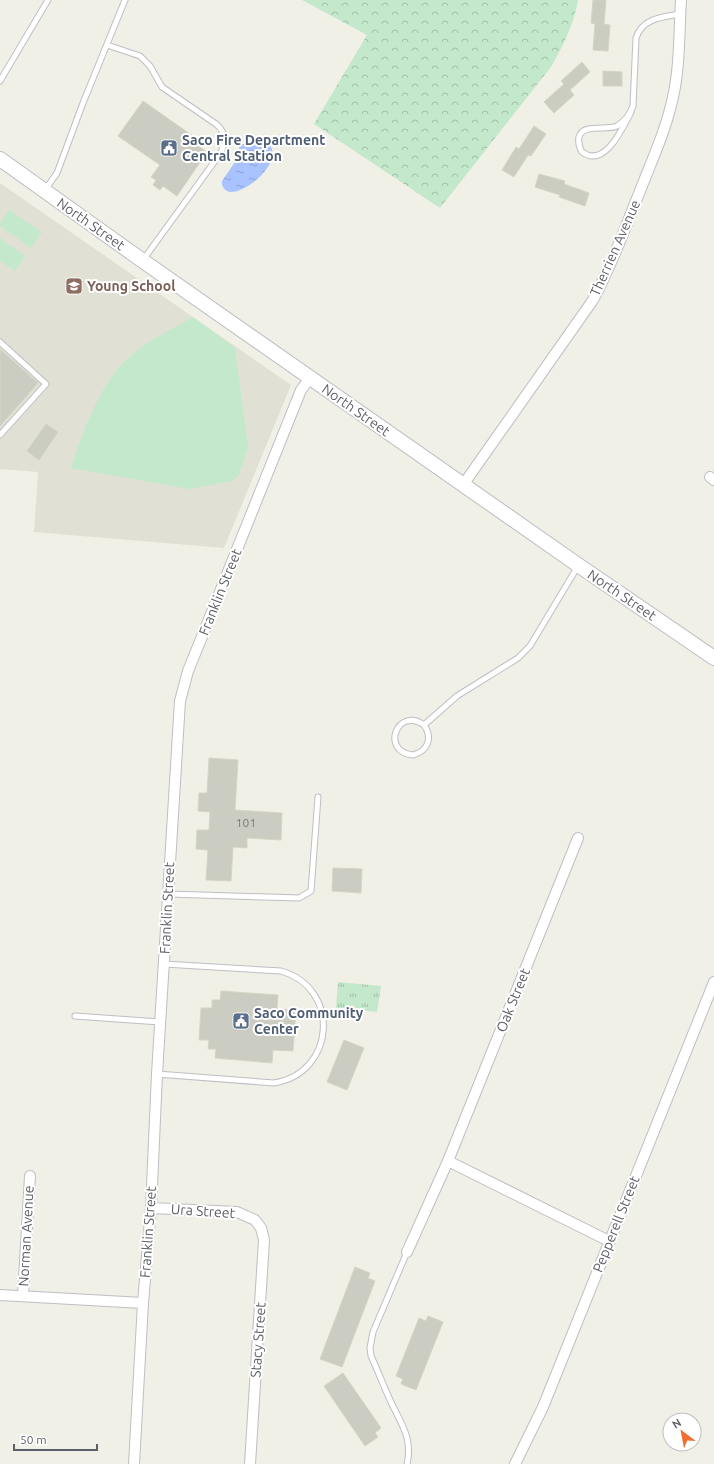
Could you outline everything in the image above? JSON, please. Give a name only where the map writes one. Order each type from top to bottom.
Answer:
[{"type":"main road","name":"North Street","points":[[0,159],[578,566],[714,658]]},
{"type":"street","name":"Therrien Avenue","points":[[463,485],[593,300],[605,277],[667,122],[676,79],[681,0]]},
{"type":"street","name":"Franklin Street","points":[[134,1464],[143,1303],[151,1208],[157,1074],[180,701],[188,671],[203,632],[301,390],[310,378]]},
{"type":"street","name":"Oak Street","points":[[407,1252],[448,1161],[578,838]]},
{"type":"street","name":"Pepperell Street","points":[[516,1464],[543,1407],[608,1241],[714,982]]},
{"type":"street","points":[[448,1161],[608,1241]]},
{"type":"street","name":"Norman Avenue","points":[[23,1296],[30,1176]]},
{"type":"street","name":"Ura Street","points":[[151,1208],[231,1212],[244,1214],[255,1220]]},
{"type":"street","name":"Stacy Street","points":[[250,1464],[264,1240],[261,1228],[255,1220]]},
{"type":"street","points":[[0,1294],[143,1303]]},
{"type":"lane","points":[[0,81],[48,0]]},
{"type":"lane","points":[[45,192],[57,173],[126,0]]},
{"type":"lane","points":[[631,112],[617,125],[607,128],[583,131],[580,134],[578,143],[582,152],[585,155],[596,156],[607,149],[614,142],[631,112],[633,106],[638,33],[641,28],[653,20],[680,14]]},
{"type":"lane","points":[[107,45],[140,56],[150,66],[162,87],[216,124],[224,134],[224,145],[220,154],[143,261]]},
{"type":"lane","points":[[0,342],[46,384],[0,435]]},
{"type":"lane","points":[[424,725],[457,696],[518,658],[530,646],[578,566]]},
{"type":"lane","points":[[414,720],[424,725],[428,734],[428,740],[424,750],[413,755],[402,752],[395,742],[394,736],[399,726],[403,722],[414,720]]},
{"type":"lane","points":[[168,894],[299,898],[311,891],[318,797]]},
{"type":"lane","points":[[157,1074],[274,1083],[282,1081],[297,1074],[311,1062],[321,1046],[324,1028],[318,1000],[308,986],[291,974],[281,971],[164,964]]},
{"type":"lane","points":[[75,1016],[160,1022]]},
{"type":"lane","points":[[407,1252],[373,1332],[370,1348],[371,1356],[392,1404],[402,1422],[407,1437],[409,1456],[407,1464]]},
{"type":"shaded area","name":"Young School","points":[[0,183],[291,385],[224,548],[34,532],[38,472],[0,469]]},
{"type":"green space","points":[[302,0],[578,0],[568,35],[551,67],[440,208],[314,124],[367,35]]},
{"type":"green space","points":[[9,210],[42,232],[31,248],[0,226],[0,223]]},
{"type":"green space","points":[[0,238],[25,256],[15,271],[0,261]]},
{"type":"green space","points":[[193,317],[235,348],[248,447],[239,475],[232,481],[189,489],[71,468],[92,412],[115,372],[131,355],[157,337]]},
{"type":"green space","points":[[338,982],[381,986],[377,1012],[336,1008]]},
{"type":"water","points":[[257,140],[266,141],[272,148],[272,156],[264,173],[239,191],[231,192],[225,190],[222,181],[235,162],[240,145]]},
{"type":"building","points":[[593,0],[606,0],[604,24],[610,25],[608,51],[593,50],[595,24],[591,23]]},
{"type":"building","points":[[582,62],[590,72],[570,90],[574,95],[554,113],[544,102],[564,84],[561,81]]},
{"type":"building","points":[[603,71],[622,72],[622,86],[603,86]]},
{"type":"building","name":"Saco Fire Department Central Station","points":[[143,101],[200,141],[197,145],[207,152],[177,196],[163,186],[160,190],[153,185],[156,180],[151,177],[160,165],[118,136]]},
{"type":"building","points":[[534,126],[546,134],[531,156],[528,155],[514,177],[502,170],[516,147],[519,149]]},
{"type":"building","points":[[539,174],[565,181],[564,184],[589,193],[585,206],[559,197],[560,195],[535,187]]},
{"type":"building","points":[[0,349],[38,383],[0,426]]},
{"type":"building","points":[[46,424],[58,432],[39,460],[27,451]]},
{"type":"building","points":[[209,758],[238,760],[235,810],[282,813],[281,840],[247,838],[247,848],[233,847],[231,881],[206,880],[208,850],[196,849],[197,830],[209,830],[210,812],[198,811],[199,793],[207,793]]},
{"type":"building","points":[[333,868],[362,869],[361,893],[332,891]]},
{"type":"building","points":[[221,991],[278,995],[277,1009],[296,1010],[293,1051],[273,1050],[272,1063],[215,1058],[216,1049],[208,1049],[209,1040],[199,1040],[201,1008],[212,1008],[212,1000],[220,1000]]},
{"type":"building","points":[[344,1040],[364,1048],[347,1090],[327,1082]]},
{"type":"building","points":[[355,1267],[370,1273],[368,1278],[375,1281],[342,1367],[320,1359]]},
{"type":"building","points":[[428,1316],[443,1322],[416,1390],[401,1384],[403,1379],[396,1376],[419,1318],[426,1321]]},
{"type":"building","points":[[343,1373],[381,1428],[375,1433],[378,1437],[365,1446],[324,1386]]},
{"type":"place","name":"Saco Fire Department Central Station","points":[[169,148]]},
{"type":"place","name":"Young School","points":[[74,286]]},
{"type":"place","name":"Saco Community Center","points":[[241,1021]]}]
